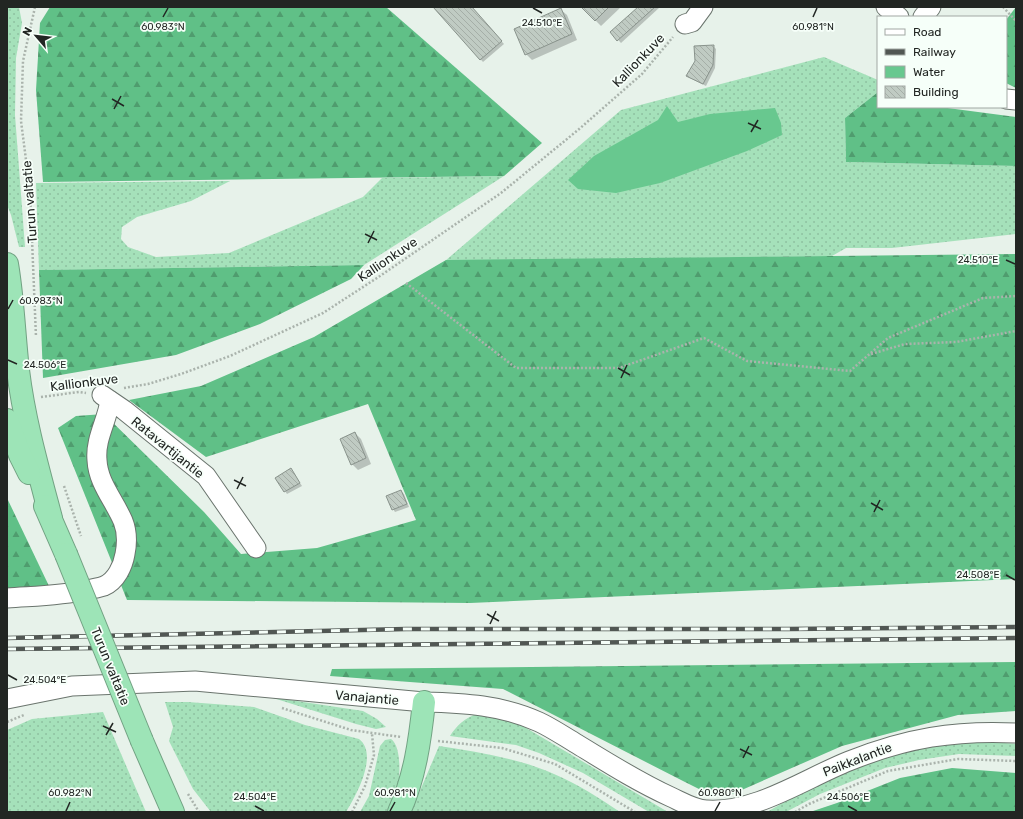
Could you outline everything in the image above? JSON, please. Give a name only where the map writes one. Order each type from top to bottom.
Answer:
[{"type":"highway","name":"Turun valtatie","points":[[7,264],[10,280],[18,371],[27,422],[51,518]]},
{"type":"highway","name":"Turun valtatie","points":[[7,420],[20,455],[51,518],[66,554],[168,807]]},
{"type":"highway","points":[[399,812],[415,769],[424,702]]},
{"type":"street","points":[[685,24],[692,22],[703,7]]},
{"type":"street","points":[[886,7],[898,16]]},
{"type":"street","points":[[923,16],[931,7]]},
{"type":"street","points":[[7,598],[63,595],[104,586],[120,569],[123,563],[126,549],[124,525],[99,474],[96,459],[100,434],[109,410],[105,397]]},
{"type":"street","name":"Ratavartijantie","points":[[105,397],[206,476],[256,548]]},
{"type":"street","name":"Vanajantie","points":[[7,699],[72,686],[195,680],[424,702],[489,706],[515,712],[541,722],[648,787],[681,802],[714,811]]},
{"type":"street","name":"Paikkalantie","points":[[714,811],[742,808],[772,796],[847,761],[898,744],[951,734],[988,732],[1016,733]]},
{"type":"path","name":"Turun valtatie","points":[[35,7],[23,60],[21,121],[30,192],[36,344]]},
{"type":"path","points":[[1003,7],[1016,21]]},
{"type":"path","name":"Kallionkuve","points":[[38,398],[79,392],[105,397],[112,390],[148,384],[181,374],[230,356],[323,313],[386,272],[501,193],[578,130],[642,74],[685,24]]},
{"type":"path","points":[[406,283],[516,368],[619,368],[704,338],[747,361],[850,371],[888,338],[984,298],[1016,296]]},
{"type":"path","points":[[869,354],[905,344],[956,342],[1016,331]]},
{"type":"path","points":[[280,708],[351,730],[372,734],[502,748],[534,757],[555,764],[635,812]]},
{"type":"path","points":[[7,722],[28,714]]},
{"type":"path","points":[[352,812],[365,786],[374,755],[372,734]]},
{"type":"path","name":"Paikkalantie","points":[[795,812],[809,804],[888,771],[958,759],[1016,761]]},
{"type":"shaded area","points":[[7,7],[19,7],[22,23],[16,58],[15,115],[25,247],[19,247],[7,205]]},
{"type":"shaded area","points":[[824,57],[877,80],[877,93],[845,118],[846,162],[1016,166],[1016,234],[892,248],[846,248],[832,256],[445,261],[621,110]]},
{"type":"shaded area","points":[[504,176],[364,265],[39,270],[36,183],[230,181],[191,201],[137,217],[122,227],[121,239],[128,247],[156,257],[229,253],[363,197],[382,178]]},
{"type":"shaded area","points":[[270,697],[363,711],[377,719],[386,727],[376,729],[356,724]]},
{"type":"shaded area","points":[[165,702],[188,702],[254,707],[305,725],[359,739],[365,746],[367,754],[364,775],[360,786],[346,812],[211,812],[193,789],[169,741],[173,727]]},
{"type":"shaded area","points":[[103,712],[146,812],[7,812],[7,730],[32,719]]},
{"type":"shaded area","points":[[476,714],[499,716],[516,722],[668,812],[649,812],[583,773],[539,753],[516,745],[450,736],[461,723]]},
{"type":"shaded area","points":[[391,739],[396,746],[399,757],[399,778],[396,791],[387,812],[360,812],[369,796],[380,746],[385,740]]},
{"type":"shaded area","points":[[972,740],[1016,744],[1016,756],[959,754],[919,760],[885,768],[820,794],[786,812],[767,812],[798,794],[831,778],[899,752],[935,744]]},
{"type":"shaded area","points":[[439,746],[498,756],[540,768],[580,787],[620,812],[411,812]]},
{"type":"green space","points":[[50,7],[386,7],[542,143],[504,176],[43,182],[36,90],[40,23]]},
{"type":"green space","points":[[1016,7],[1016,88],[1007,84],[1007,19]]},
{"type":"green space","points":[[877,93],[877,108],[948,108],[1016,117],[1016,166],[846,162],[845,118]]},
{"type":"green space","points":[[1016,254],[1016,579],[470,603],[127,600],[58,428],[76,416],[104,414],[204,512],[241,554],[317,548],[416,520],[368,404],[206,457],[129,400],[201,386],[314,337],[446,260]]},
{"type":"green space","points":[[364,265],[351,279],[260,324],[176,355],[43,378],[39,270]]},
{"type":"green space","points":[[7,498],[49,586],[7,590]]},
{"type":"green space","points":[[1016,662],[1016,711],[958,715],[842,746],[728,796],[711,795],[503,689],[330,676],[332,669]]},
{"type":"green space","points":[[952,768],[1016,773],[1016,812],[810,812],[900,778]]},
{"type":"water","points":[[667,106],[678,122],[710,114],[775,108],[781,123],[782,135],[747,151],[660,183],[616,193],[578,189],[568,180],[594,156],[658,120]]},
{"type":"building","points":[[433,7],[472,7],[502,41],[480,60]]},
{"type":"building","points":[[581,7],[609,7],[595,21]]},
{"type":"building","points":[[638,7],[655,7],[617,41],[610,32]]},
{"type":"building","points":[[561,8],[572,34],[525,55],[514,29]]},
{"type":"building","points":[[714,45],[713,65],[703,84],[686,76],[695,61],[694,46]]},
{"type":"building","points":[[355,432],[366,458],[351,465],[340,439]]},
{"type":"building","points":[[291,468],[300,483],[284,492],[275,478]]},
{"type":"building","points":[[401,490],[407,504],[392,510],[386,496]]},
{"type":"railway","points":[[7,638],[406,629],[788,629],[1016,627]]},
{"type":"railway","points":[[7,649],[1016,638]]}]
